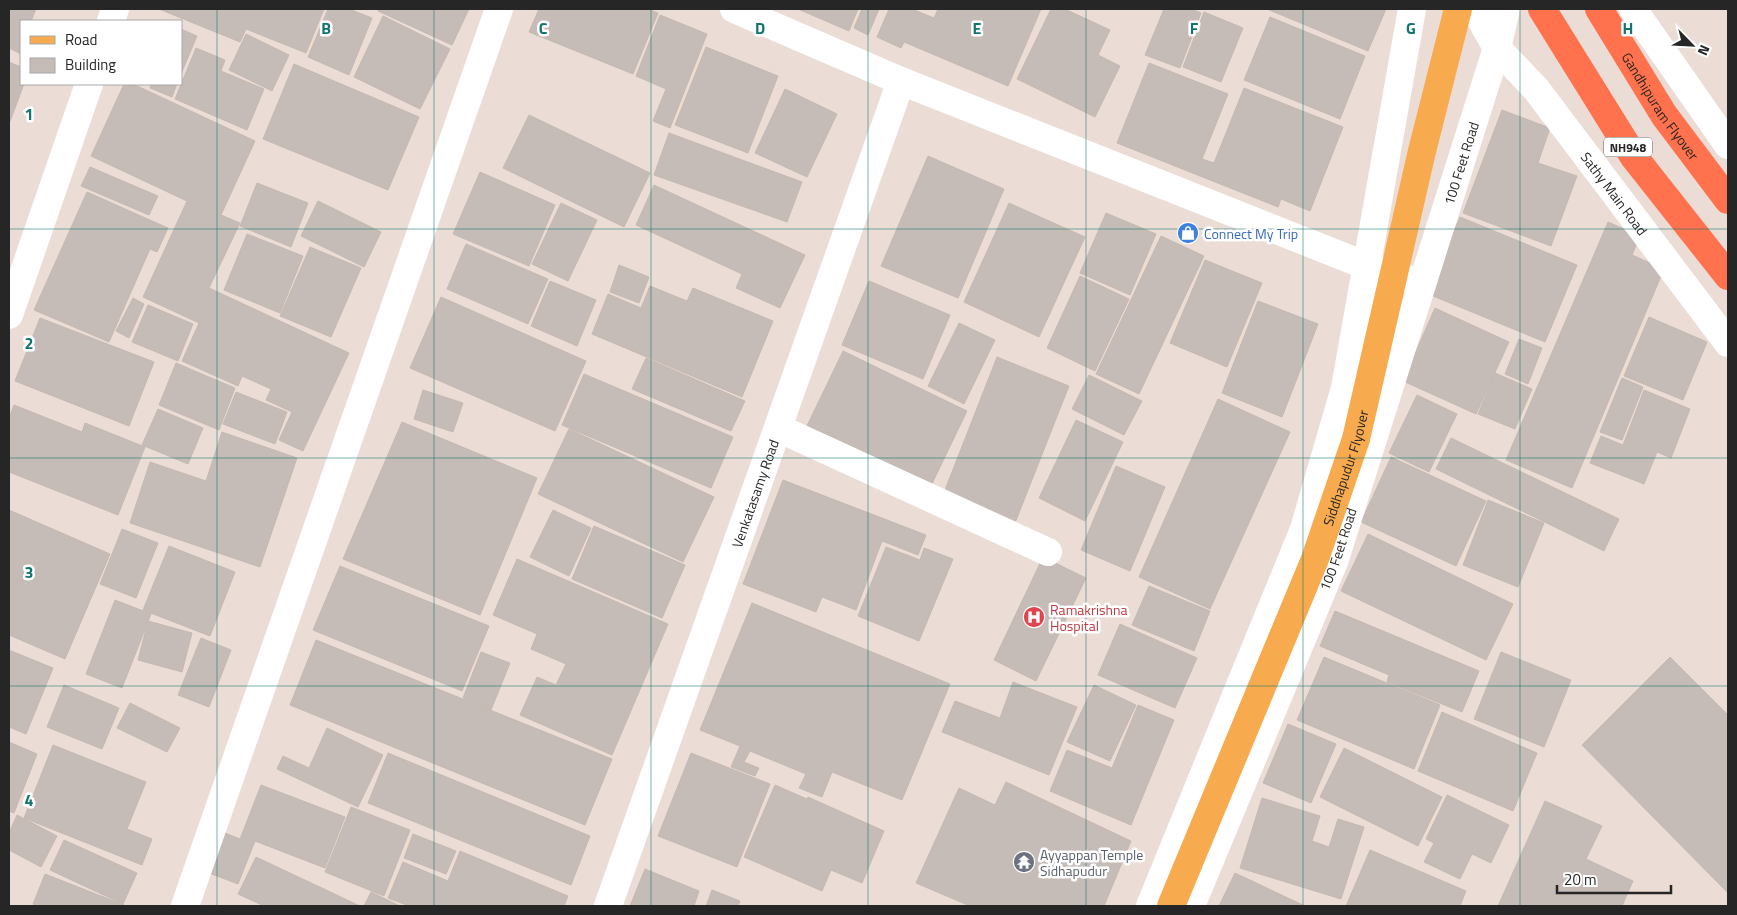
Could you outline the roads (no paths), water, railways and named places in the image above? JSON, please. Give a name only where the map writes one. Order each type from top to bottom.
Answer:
[{"type":"highway","name":"NH948","points":[[1542,9],[1634,157],[1728,276]]},
{"type":"highway","name":"Gandhipuram Flyover","points":[[1599,9],[1664,115],[1728,200]]},
{"type":"main road","name":"Siddhapudur Flyover","points":[[1171,906],[1315,559],[1356,440],[1422,151],[1458,9]]},
{"type":"street","points":[[185,906],[499,9]]},
{"type":"street","points":[[734,9],[901,81],[1366,266],[1422,284]]},
{"type":"street","points":[[1150,906],[1304,529],[1345,388],[1412,9]]},
{"type":"street","name":"Sathy Main Road","points":[[1475,9],[1497,48],[1536,89],[1728,343]]},
{"type":"street","name":"100 Feet Road","points":[[1191,906],[1334,562],[1497,48],[1506,9]]},
{"type":"street","points":[[1633,9],[1728,145]]},
{"type":"street","name":"Venkatasamy Road","points":[[608,906],[901,81]]},
{"type":"street","points":[[9,315],[89,85]]},
{"type":"street","points":[[778,428],[1048,552]]},
{"type":"place","name":"Connect My Trip","points":[[1188,233]]},
{"type":"place","name":"Ramakrishna Hospital","points":[[1034,617]]},
{"type":"place","name":"Ayyappan Temple Sidhapudur","points":[[1024,862]]}]
